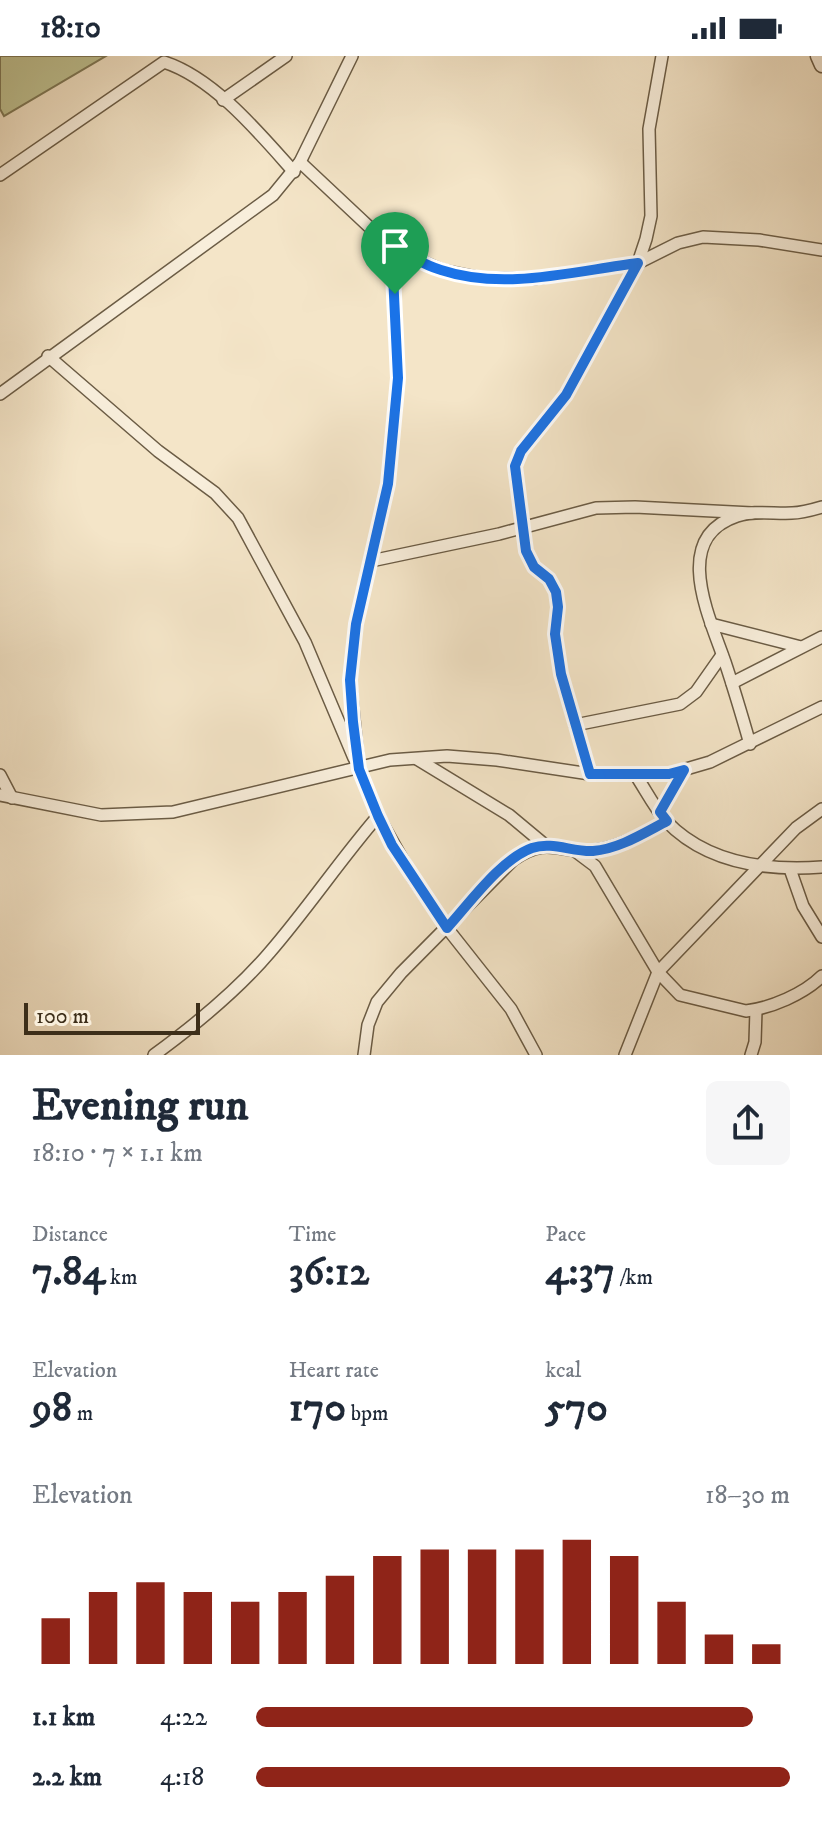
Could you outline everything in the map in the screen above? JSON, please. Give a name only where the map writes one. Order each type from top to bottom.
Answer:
[{"type":"street","points":[[223,100],[286,56]]},
{"type":"street","points":[[0,394],[48,356],[273,195],[297,167],[352,56]]},
{"type":"street","points":[[590,774],[561,674],[555,634],[556,592],[549,579],[528,559],[515,466],[517,458],[566,395],[638,263],[651,216],[649,129],[662,56]]},
{"type":"street","points":[[818,56],[822,65]]},
{"type":"street","points":[[0,175],[164,62],[178,67],[223,100],[381,238],[442,270],[481,278],[531,279],[638,263],[678,243],[703,237],[738,238],[822,250]]},
{"type":"street","points":[[359,769],[350,680],[356,624],[388,484],[398,378],[393,275],[381,238]]},
{"type":"street","points":[[48,356],[158,451],[215,493],[238,518],[305,642],[378,816],[406,867],[447,928],[511,1009],[536,1055]]},
{"type":"street","points":[[371,561],[499,534],[575,513],[616,507],[752,513],[795,513],[822,507]]},
{"type":"street","points":[[750,744],[702,597],[699,571],[701,552],[711,532],[725,521],[752,513]]},
{"type":"street","points":[[711,624],[801,647]]},
{"type":"street","points":[[732,683],[822,637]]},
{"type":"street","points":[[575,725],[680,704],[696,692],[722,655]]},
{"type":"street","points":[[0,775],[6,796],[101,815],[173,812],[390,760],[417,758],[447,756],[497,760],[590,774],[669,774],[710,762],[822,707]]},
{"type":"street","points":[[417,758],[509,815],[545,845]]},
{"type":"street","points":[[364,1055],[368,1025],[377,1002],[401,973],[513,860],[529,849],[545,845],[596,851],[622,844],[663,816],[684,770]]},
{"type":"street","points":[[635,774],[663,816],[688,838],[726,860],[760,868],[822,867]]},
{"type":"street","points":[[625,1055],[658,972],[796,828],[822,809]]},
{"type":"street","points":[[154,1055],[193,1026],[269,954],[344,855],[378,816]]},
{"type":"street","points":[[575,850],[595,866],[658,972],[680,995],[734,1009],[756,1010],[796,994],[822,976]]},
{"type":"street","points":[[790,869],[803,906],[822,937]]},
{"type":"street","points":[[751,1055],[755,1042],[756,1010]]},
{"type":"green space","points":[[0,56],[106,56],[4,116],[0,109]]},
{"type":"route","points":[[381,238],[442,270],[481,278],[531,279],[638,263],[566,395],[521,451],[515,466],[528,559],[549,579],[556,592],[555,634],[561,674],[590,774],[669,774],[684,770],[660,812],[667,821],[622,844],[596,851],[545,845],[529,849],[498,873],[447,928],[392,845],[378,816],[359,769],[353,722],[350,680],[356,624],[388,484],[398,378],[395,294],[390,260],[381,238]]}]
